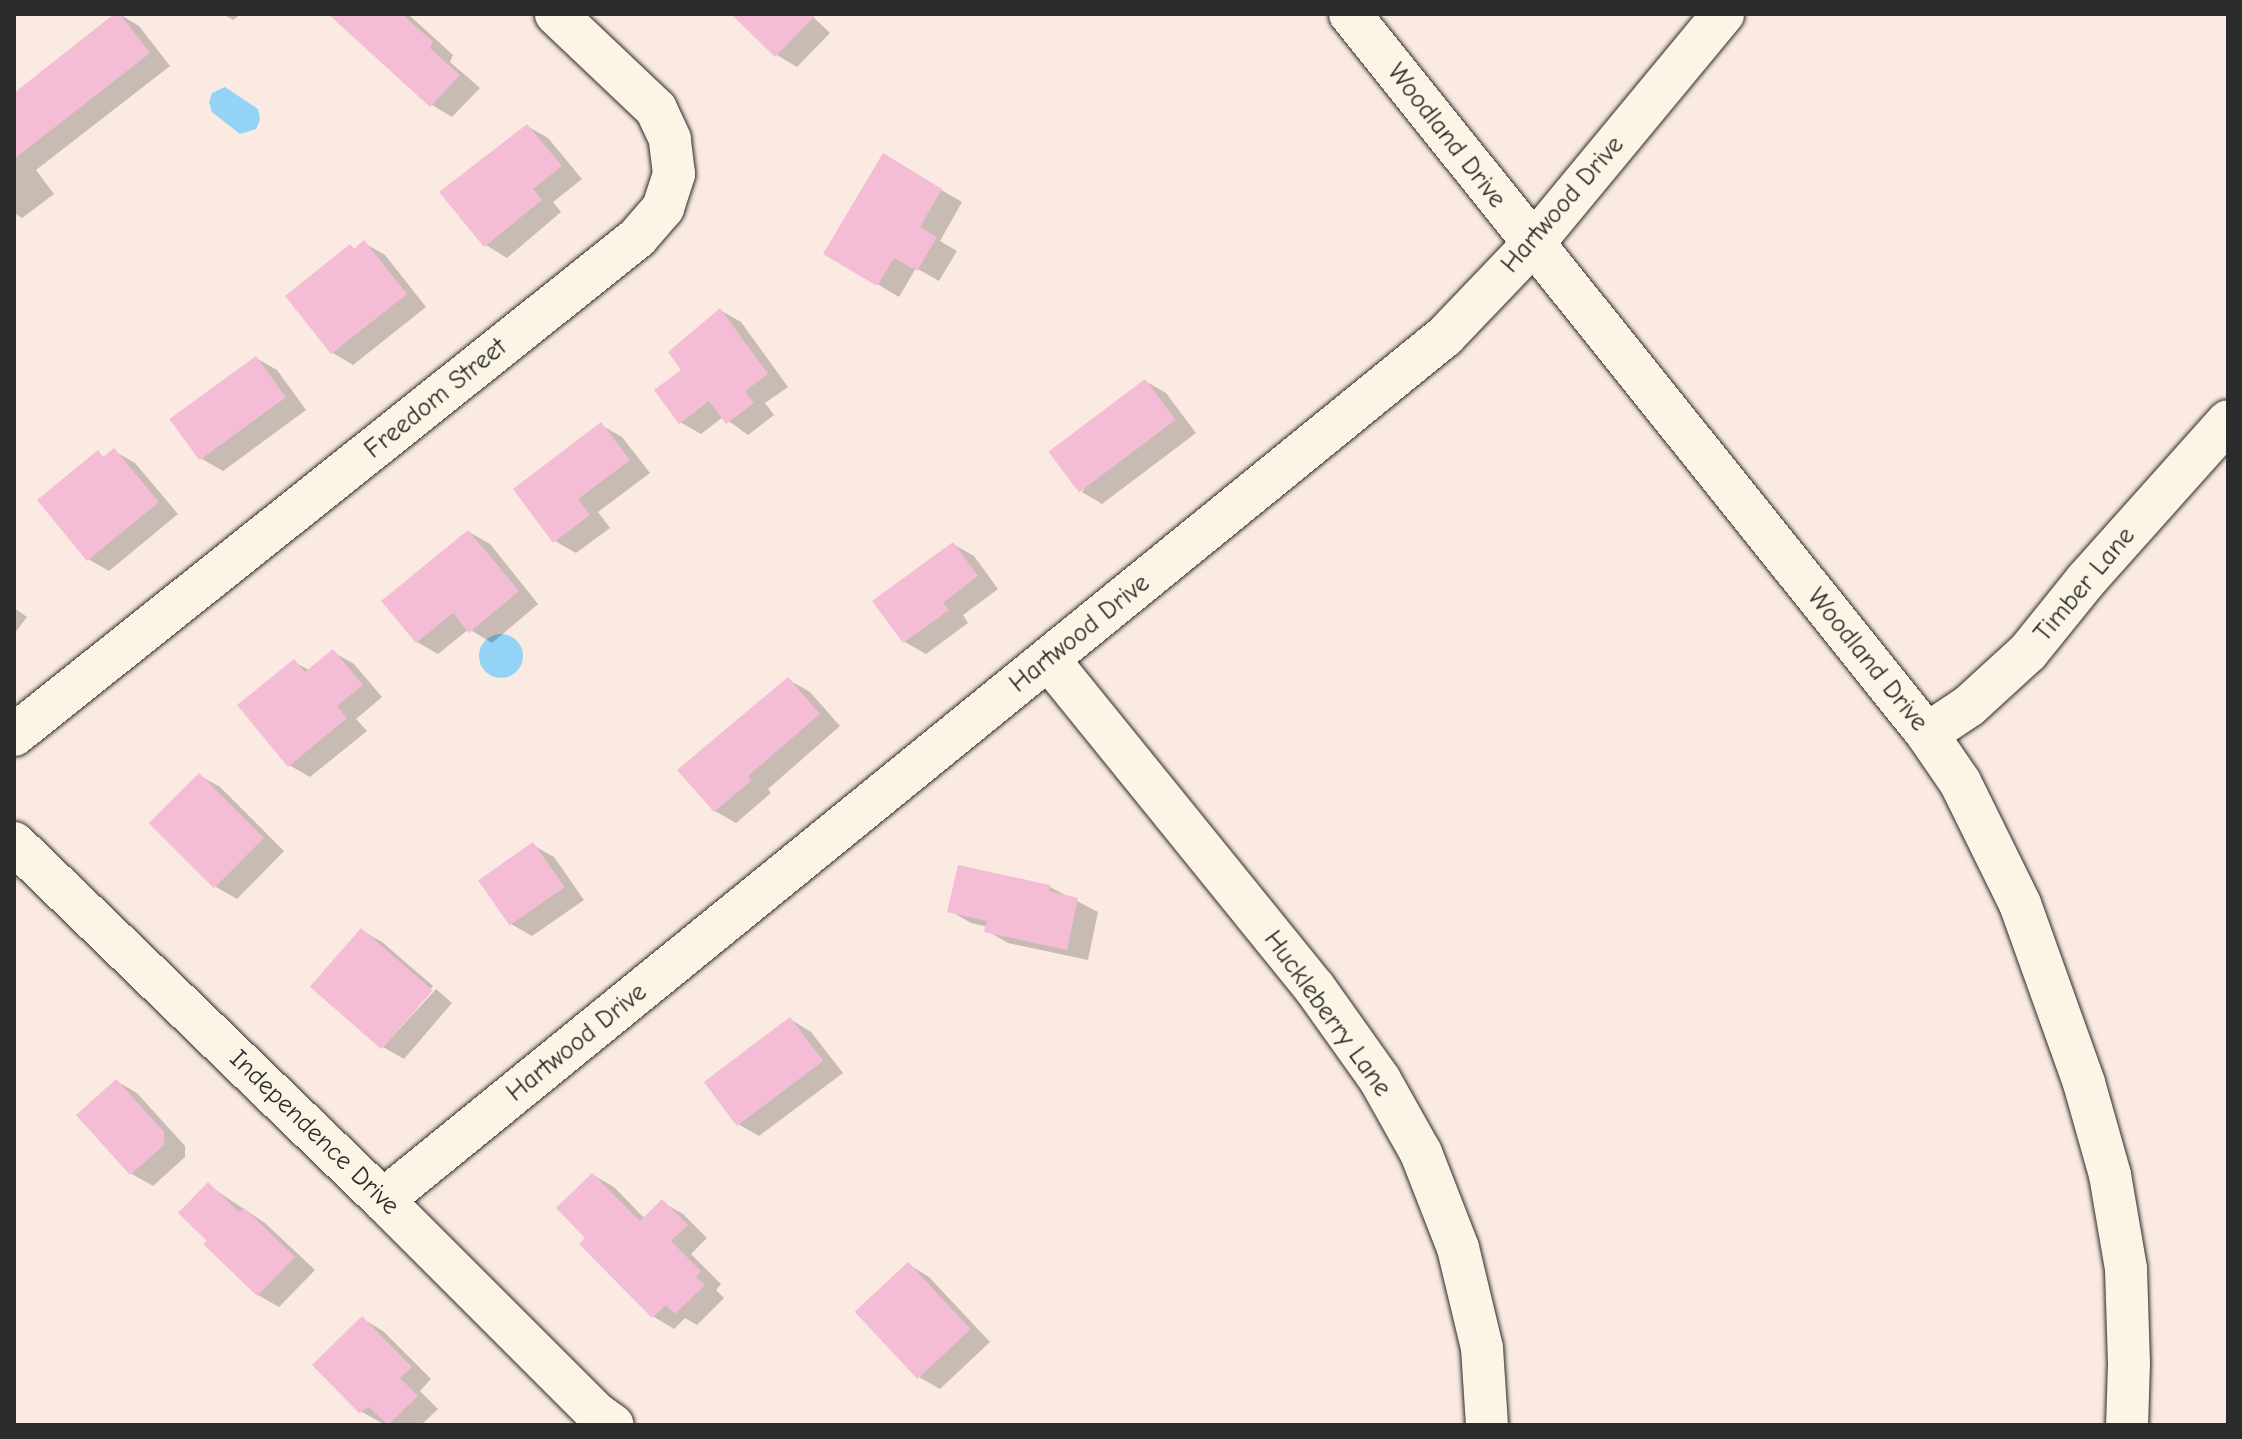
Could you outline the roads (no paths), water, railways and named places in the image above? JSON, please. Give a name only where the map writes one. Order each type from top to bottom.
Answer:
[{"type":"street","name":"Freedom Street","points":[[14,735],[637,238],[663,208],[674,174],[670,139],[656,109],[556,14]]},
{"type":"street","name":"Woodland Drive","points":[[1350,14],[1532,245],[1927,734],[1960,782],[1988,832],[2020,904],[2084,1083],[2110,1175],[2126,1269],[2127,1425]]},
{"type":"street","name":"Hartwood Drive","points":[[383,1200],[1445,336],[1532,245],[1723,14]]},
{"type":"street","name":"Timber Lane","points":[[1927,734],[1969,706],[2028,652],[2086,580],[2228,421]]},
{"type":"street","name":"Huckleberry Lane","points":[[1049,660],[1314,987],[1380,1080],[1421,1153],[1458,1248],[1482,1348],[1487,1425]]},
{"type":"street","name":"Independence Drive","points":[[14,843],[383,1200],[597,1414],[613,1425]]},
{"type":"water","points":[[225,87],[258,109],[260,120],[256,129],[240,134],[212,112],[209,102],[212,93]]},
{"type":"water","points":[[501,634],[517,640],[523,656],[517,672],[501,678],[485,672],[479,656],[485,640]]}]
